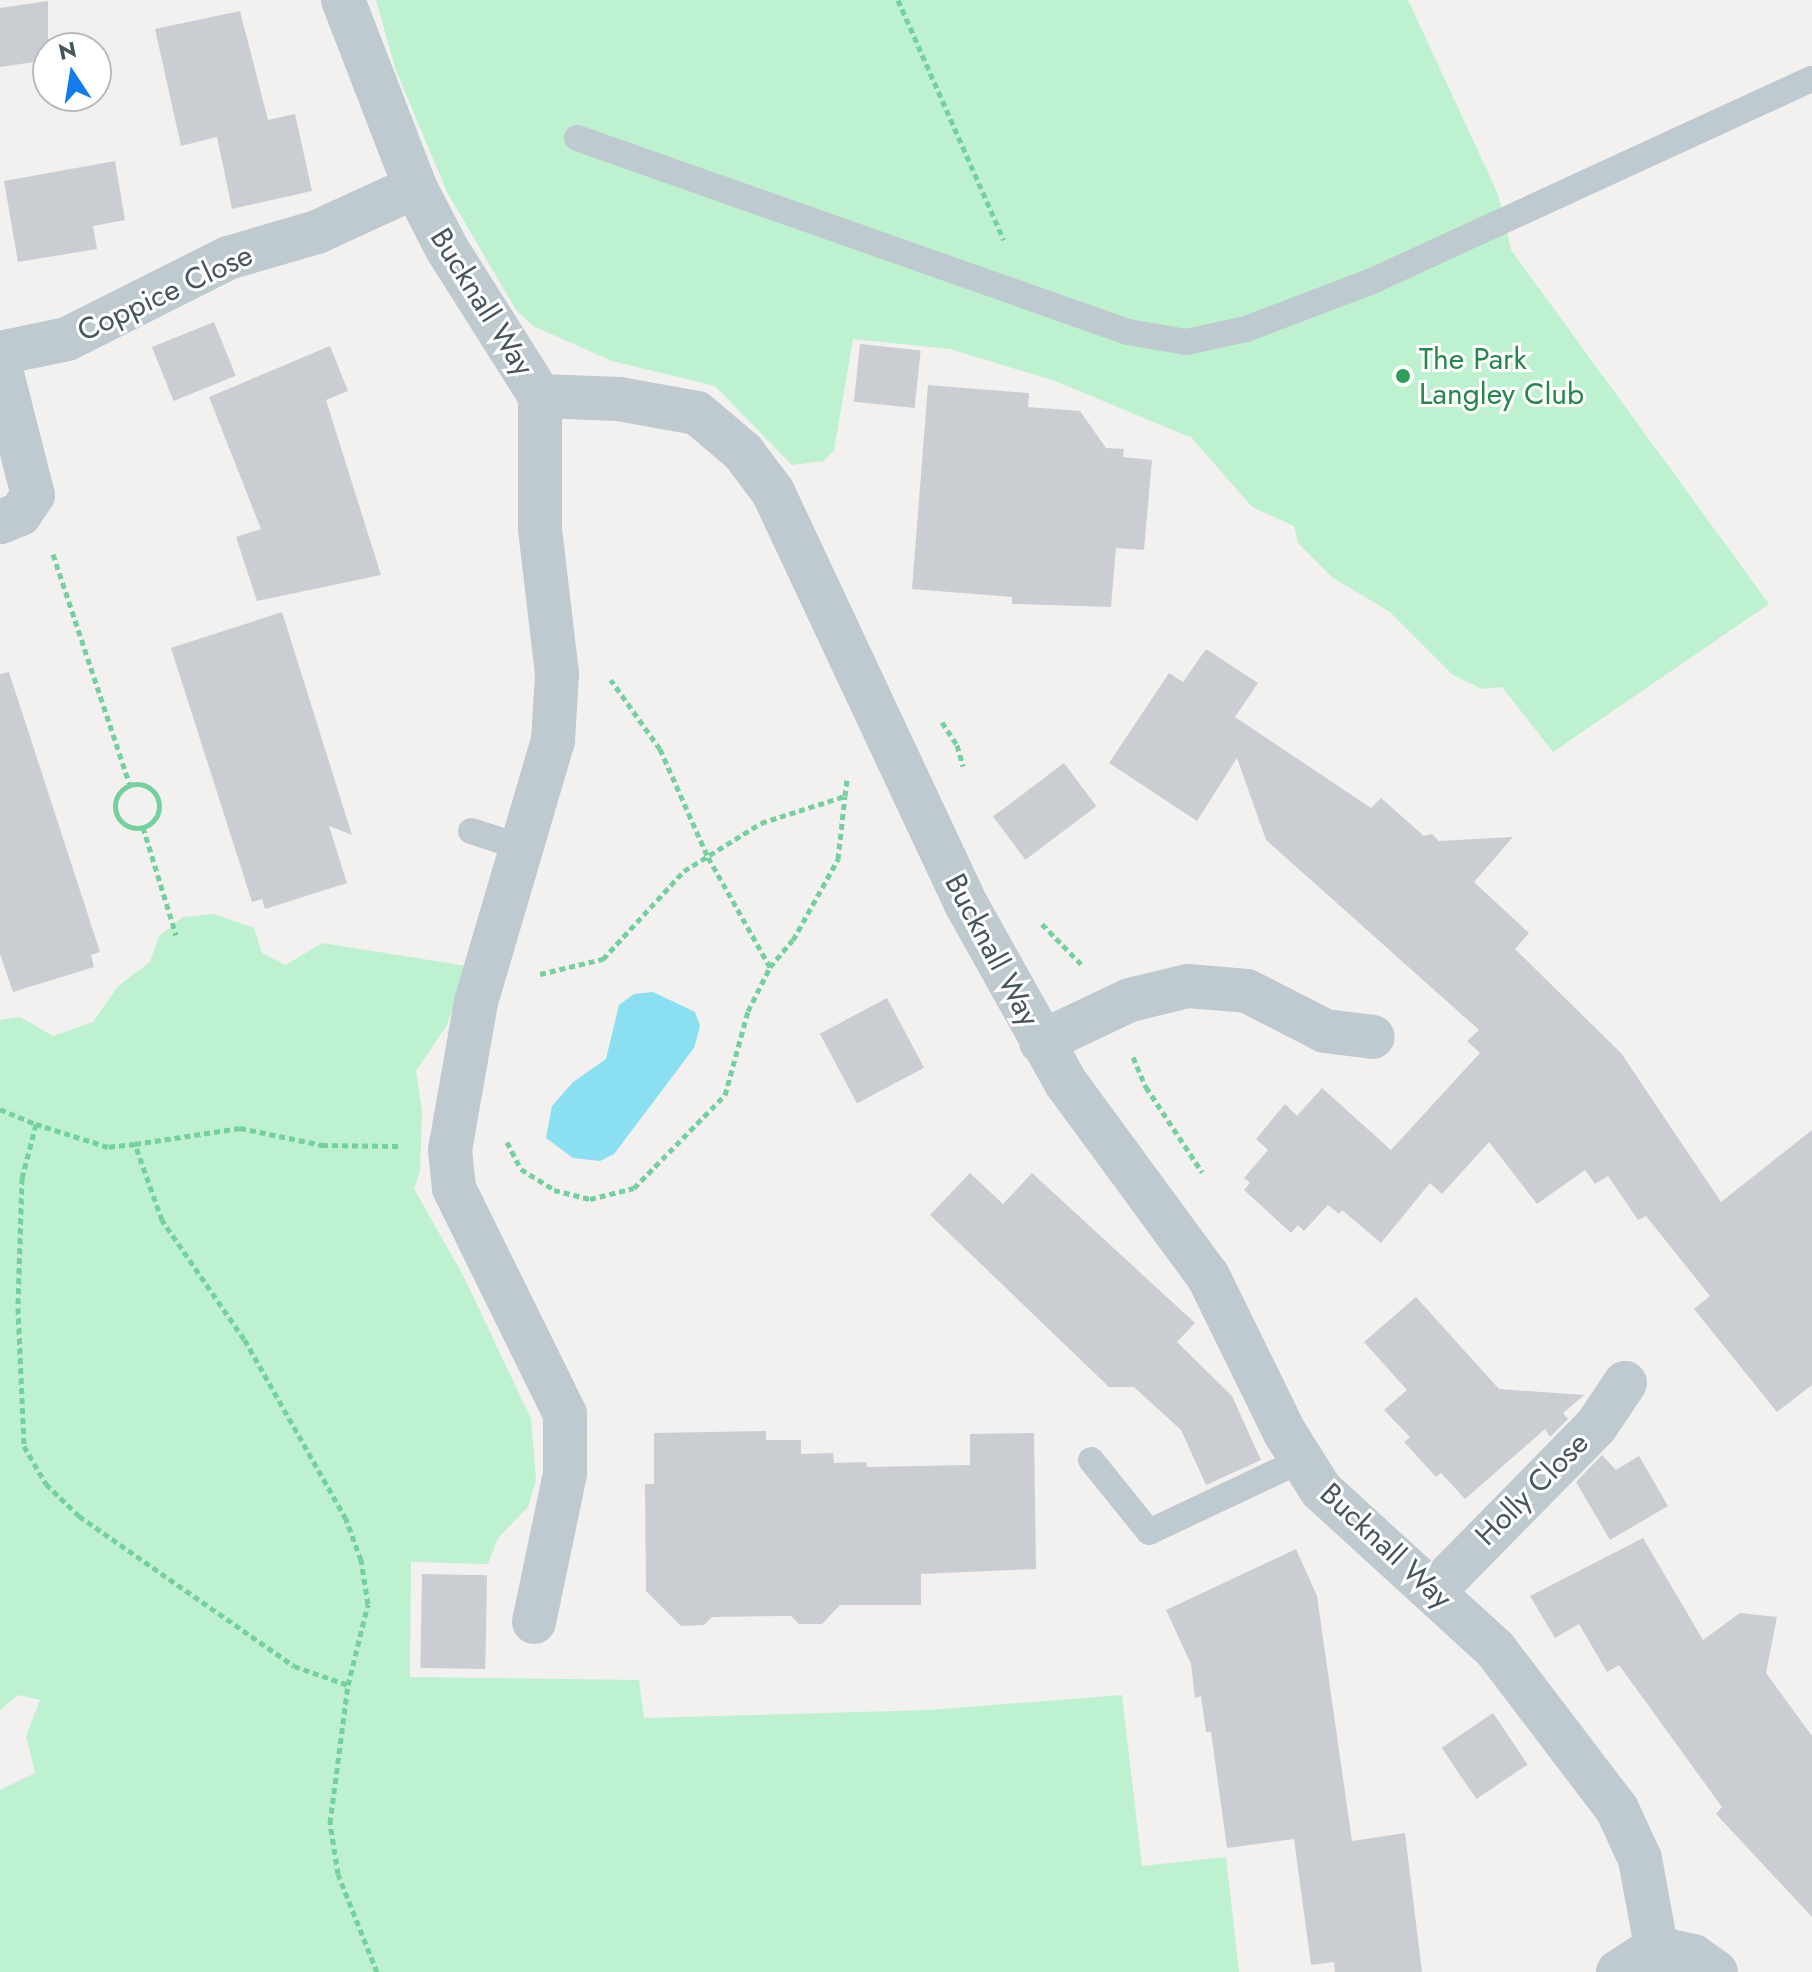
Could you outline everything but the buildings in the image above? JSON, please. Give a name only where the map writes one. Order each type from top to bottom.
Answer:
[{"type":"street","name":"Bucknall Way","points":[[343,0],[415,187],[447,249],[540,396],[672,405],[721,429],[773,492],[966,904],[1041,1042],[1087,1114],[1208,1276],[1301,1460],[1343,1515],[1434,1591],[1495,1649],[1617,1809],[1640,1859],[1657,1952]]},
{"type":"street","name":"Coppice Close","points":[[0,353],[67,339],[228,258],[317,232],[415,187]]},
{"type":"street","points":[[0,366],[33,482],[13,516]]},
{"type":"street","points":[[534,1622],[565,1473],[565,1414],[454,1188],[450,1150],[462,1062],[553,740],[555,647],[540,529],[540,396]]},
{"type":"street","points":[[1041,1042],[1119,1005],[1162,989],[1217,987],[1258,995],[1325,1031],[1373,1037]]},
{"type":"street","name":"Holly Close","points":[[1434,1591],[1596,1426],[1625,1383]]},
{"type":"street","points":[[1618,1972],[1657,1952],[1693,1956],[1716,1972]]},
{"type":"lane","points":[[577,138],[1128,332],[1186,342],[1246,329],[1370,282],[1812,79]]},
{"type":"lane","points":[[471,831],[524,848]]},
{"type":"lane","points":[[1091,1460],[1149,1532],[1301,1460]]},
{"type":"path","points":[[898,0],[1007,247]]},
{"type":"path","points":[[13,516],[48,539],[130,785]]},
{"type":"path","points":[[555,647],[588,654],[599,664],[660,749],[707,855],[770,967]]},
{"type":"path","points":[[457,1104],[505,1110],[513,1159],[554,1190],[590,1199],[634,1188],[725,1095],[748,1011],[770,967],[793,940],[838,859],[846,827],[845,796],[858,744],[879,721],[914,713],[941,721],[957,745],[963,771]]},
{"type":"path","points":[[130,785],[146,785],[159,803],[156,817],[143,827],[124,824],[116,813],[116,799],[130,785]]},
{"type":"path","points":[[489,961],[544,975],[603,959],[684,871],[707,855],[761,823],[845,796]]},
{"type":"path","points":[[143,827],[176,935]]},
{"type":"path","points":[[1035,917],[1107,984],[1119,1005],[1146,1087],[1208,1181]]},
{"type":"path","points":[[0,1109],[108,1147],[240,1128],[322,1145],[450,1150]]},
{"type":"path","points":[[36,1124],[22,1178],[18,1308],[21,1424],[32,1466],[79,1516],[208,1609],[294,1666],[348,1685]]},
{"type":"path","points":[[135,1144],[162,1220],[244,1339],[346,1519],[361,1560],[368,1604],[348,1685],[331,1846],[377,1972]]},
{"type":"green space","name":"The Park Langley Club","points":[[376,0],[1408,0],[1498,194],[1511,250],[1769,604],[1553,752],[1502,687],[1482,689],[1453,675],[1390,612],[1333,578],[1298,543],[1294,526],[1252,507],[1192,438],[1055,381],[950,349],[853,339],[834,450],[824,461],[792,465],[715,386],[612,361],[533,326],[516,310],[447,192],[395,68]]},
{"type":"green space","points":[[214,914],[254,928],[262,953],[286,965],[322,943],[467,966],[447,1025],[416,1071],[422,1111],[420,1171],[414,1189],[463,1275],[531,1419],[536,1480],[528,1507],[498,1538],[488,1564],[411,1562],[410,1677],[639,1680],[644,1718],[929,1710],[1122,1695],[1142,1866],[1226,1857],[1239,1972],[0,1972],[0,1790],[35,1773],[26,1736],[40,1700],[18,1695],[0,1710],[0,1020],[20,1017],[53,1036],[93,1022],[118,986],[150,962],[159,936],[183,917]]},
{"type":"water","points":[[653,992],[695,1012],[700,1026],[694,1048],[614,1154],[600,1161],[573,1158],[546,1138],[552,1106],[573,1082],[606,1059],[619,1005],[634,994]]},
{"type":"place","name":"The Park Langley Club","points":[[1403,376]]}]
